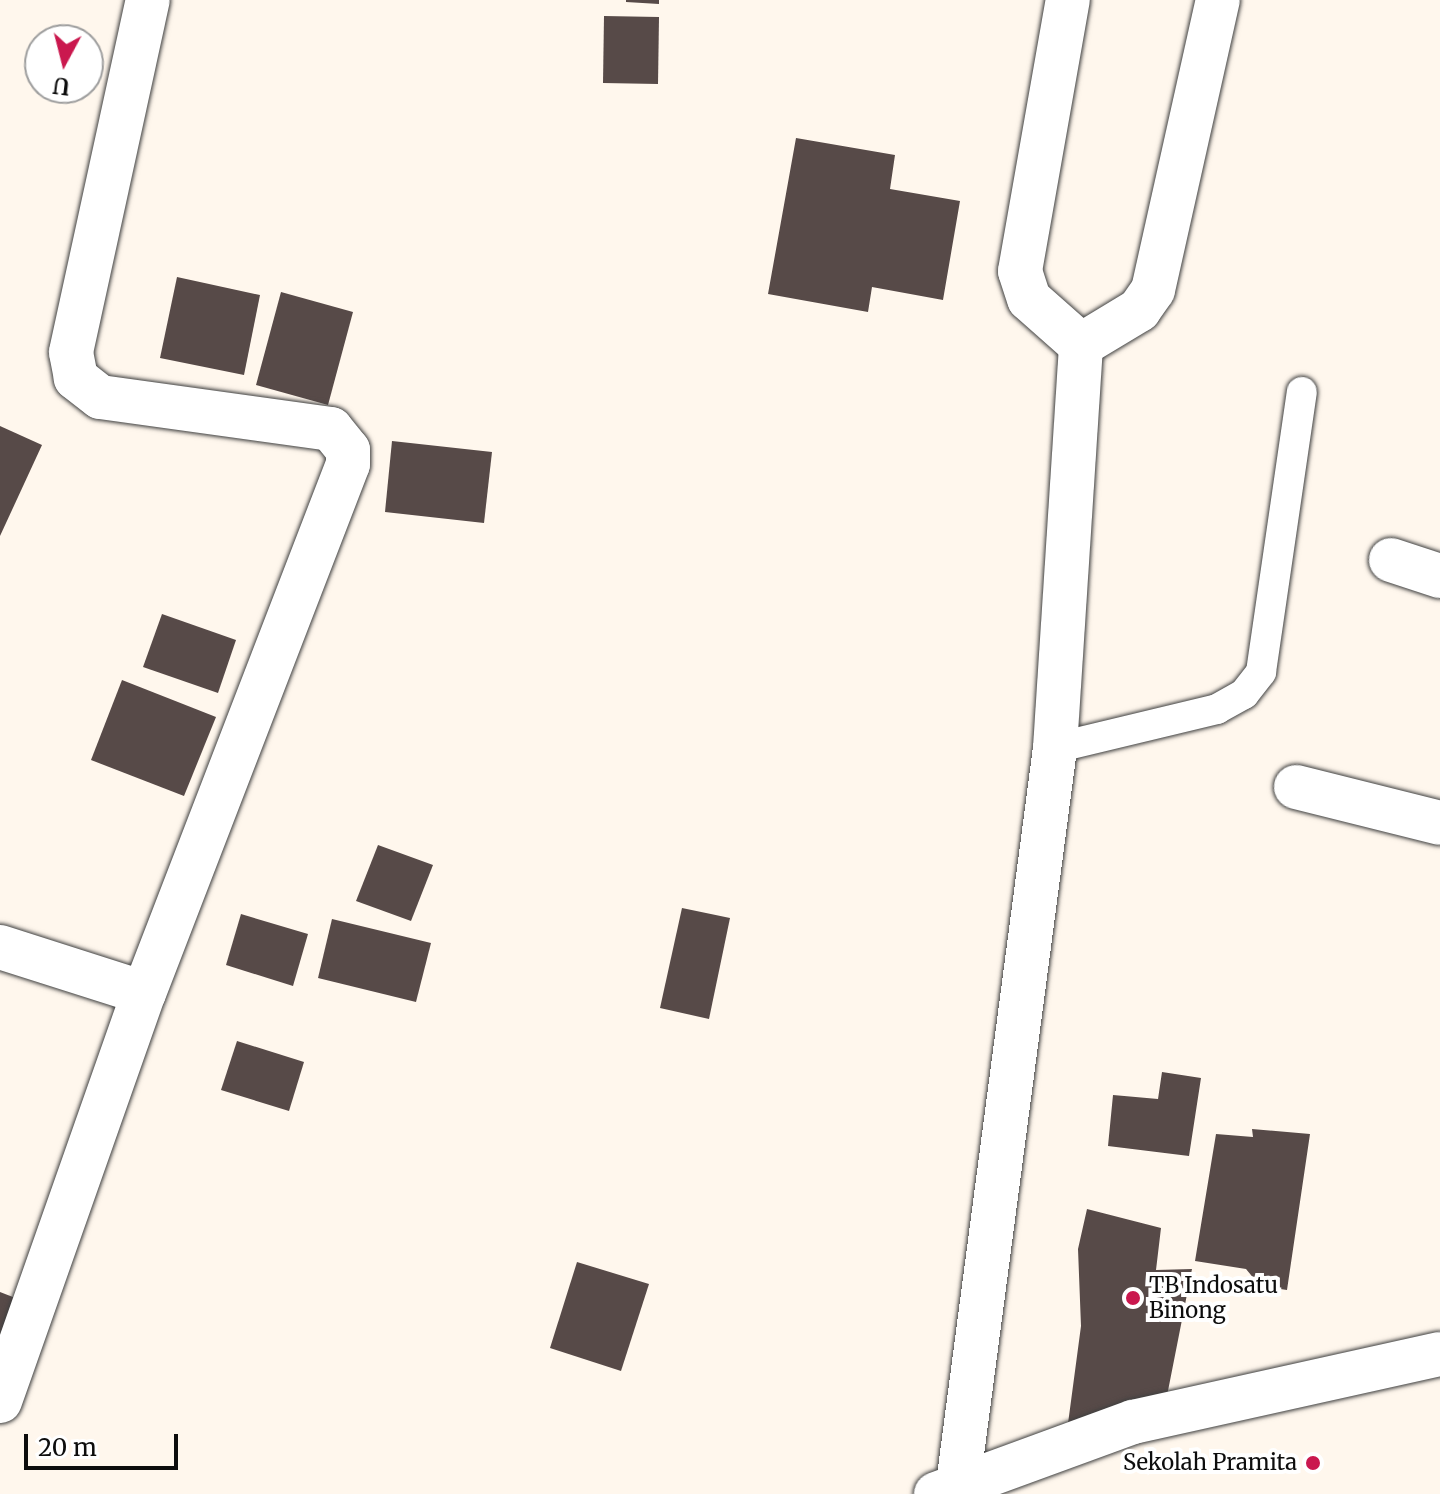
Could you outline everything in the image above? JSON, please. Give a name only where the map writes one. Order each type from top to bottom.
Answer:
[{"type":"street","points":[[0,1401],[144,993],[348,464],[340,436],[321,426],[100,397],[76,378],[71,352],[148,0]]},
{"type":"street","points":[[1068,0],[1020,271],[1029,299],[1081,345]]},
{"type":"street","points":[[1081,345],[1139,310],[1153,290],[1218,0]]},
{"type":"street","points":[[1081,345],[1055,748],[947,1489],[1133,1422],[1440,1354]]},
{"type":"street","points":[[1391,560],[1440,576]]},
{"type":"street","points":[[1296,787],[1440,823]]},
{"type":"street","points":[[0,947],[144,993]]},
{"type":"lane","points":[[1055,748],[1217,709],[1244,694],[1261,672],[1302,392]]},
{"type":"building","points":[[659,0],[659,4],[626,2]]},
{"type":"building","points":[[604,16],[659,17],[658,84],[603,83]]},
{"type":"building","points":[[796,138],[895,155],[890,189],[960,201],[943,300],[872,287],[868,312],[768,294]]},
{"type":"building","points":[[177,277],[260,295],[244,375],[160,358]]},
{"type":"building","points":[[281,292],[353,312],[328,405],[256,385]]},
{"type":"building","points":[[0,426],[42,445],[0,536]]},
{"type":"building","points":[[392,441],[492,452],[484,523],[385,512]]},
{"type":"building","points":[[162,614],[236,640],[218,693],[143,667]]},
{"type":"building","points":[[122,680],[216,717],[184,796],[91,760]]},
{"type":"building","points":[[378,845],[433,865],[411,921],[356,901]]},
{"type":"building","points":[[682,908],[730,918],[709,1019],[660,1008]]},
{"type":"building","points":[[241,914],[308,934],[293,986],[226,965]]},
{"type":"building","points":[[332,919],[431,943],[416,1002],[318,978]]},
{"type":"building","points":[[237,1041],[304,1062],[289,1111],[221,1090]]},
{"type":"building","points":[[1162,1072],[1201,1078],[1189,1156],[1108,1146],[1113,1095],[1158,1099]]},
{"type":"building","points":[[1252,1129],[1310,1134],[1287,1290],[1260,1286],[1246,1269],[1195,1261],[1216,1134],[1253,1137]]},
{"type":"building","name":"TB Indosatu Binong","points":[[1087,1209],[1161,1228],[1156,1270],[1192,1269],[1166,1401],[1067,1431],[1081,1326],[1078,1249]]},
{"type":"building","points":[[577,1262],[649,1284],[621,1371],[550,1348]]},
{"type":"building","points":[[0,1292],[18,1299],[0,1345]]},
{"type":"place","name":"TB Indosatu Binong","points":[[1133,1298]]},
{"type":"place","name":"Sekolah Pramita","points":[[1313,1463]]}]
